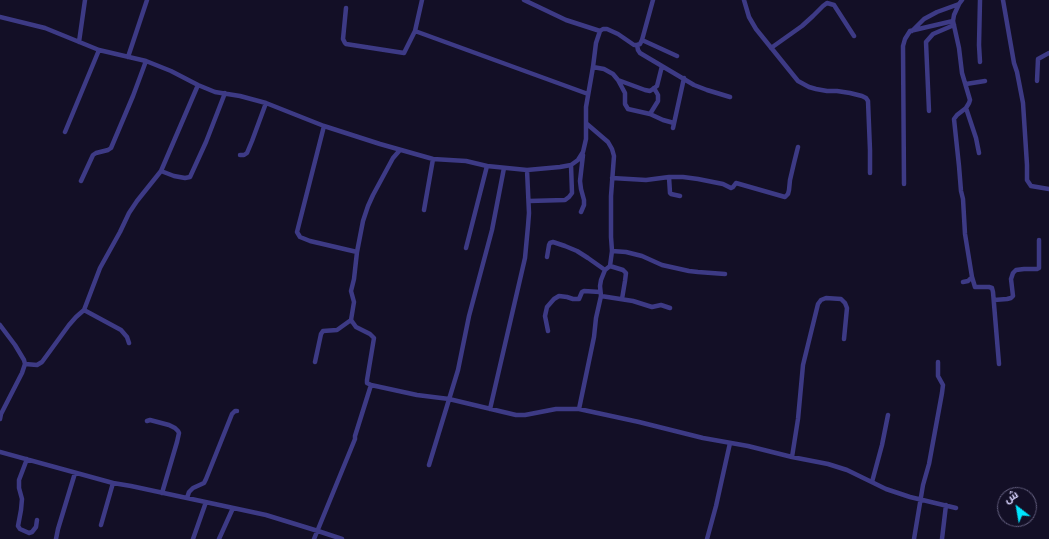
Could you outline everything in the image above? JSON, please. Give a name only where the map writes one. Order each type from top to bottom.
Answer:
[{"type":"street","points":[[79,42],[85,0]]},
{"type":"street","points":[[128,56],[147,0]]},
{"type":"street","points":[[346,8],[343,40],[346,44],[404,53],[415,31],[422,0]]},
{"type":"street","points":[[637,45],[640,44],[642,40],[653,0]]},
{"type":"street","points":[[744,0],[756,30],[798,81],[809,87],[827,91],[850,93],[866,98],[868,101],[870,173]]},
{"type":"street","points":[[980,0],[980,62]]},
{"type":"street","points":[[1003,0],[1014,63],[1022,97],[1027,180],[1031,186],[1049,189]]},
{"type":"street","points":[[527,1],[566,20],[600,31],[607,29],[618,34],[634,45],[637,45]]},
{"type":"street","points":[[961,2],[954,15],[954,23],[962,73],[970,100],[966,108],[954,119],[963,199],[965,234],[975,287],[989,286],[994,292],[999,364]]},
{"type":"street","points":[[904,184],[903,46],[907,34],[924,19],[961,2]]},
{"type":"street","points":[[771,48],[802,26],[827,3],[834,5],[854,36]]},
{"type":"street","points":[[0,17],[45,28],[99,50],[146,61],[171,71],[214,92],[240,96],[266,103],[324,126],[433,159],[466,161],[487,166],[527,170],[571,165],[578,160],[583,152]]},
{"type":"street","points":[[912,31],[954,23]]},
{"type":"street","points":[[929,110],[926,42],[933,34],[954,23]]},
{"type":"street","points":[[415,31],[588,94]]},
{"type":"street","points":[[581,212],[584,205],[580,181],[586,139],[586,107],[596,43],[600,31]]},
{"type":"street","points":[[642,40],[677,56]]},
{"type":"street","points":[[637,45],[640,53],[694,84],[707,90],[730,97]]},
{"type":"street","points":[[65,132],[99,50]]},
{"type":"street","points":[[1037,81],[1038,59],[1049,53]]},
{"type":"street","points":[[81,181],[93,155],[111,148],[146,61]]},
{"type":"street","points":[[618,80],[650,91],[657,86],[662,66]]},
{"type":"street","points":[[593,67],[604,69],[613,74],[625,93],[624,104],[628,109],[650,114],[674,126],[684,78]]},
{"type":"street","points":[[966,84],[985,81]]},
{"type":"street","points":[[25,364],[37,365],[42,362],[76,316],[84,310],[100,268],[129,213],[136,201],[161,171],[198,85]]},
{"type":"street","points":[[650,114],[658,101],[658,95],[654,88]]},
{"type":"street","points":[[161,171],[174,176],[185,178],[190,177],[206,142],[225,93]]},
{"type":"street","points":[[240,155],[247,153],[266,103]]},
{"type":"street","points":[[966,108],[976,138],[979,153]]},
{"type":"street","points":[[580,409],[594,337],[601,280],[605,270],[610,266],[612,251],[611,196],[614,156],[608,142],[587,124]]},
{"type":"street","points":[[324,126],[297,232],[300,237],[357,252]]},
{"type":"street","points":[[612,178],[646,180],[683,177],[723,184],[731,188],[736,183],[785,197],[788,194],[791,174],[798,147]]},
{"type":"street","points":[[400,150],[393,158],[368,206],[363,221],[351,291],[354,302],[351,320],[356,328],[370,334],[374,338],[367,383],[417,395],[449,399],[516,415],[526,415],[556,409],[580,409],[657,425],[703,438],[730,442],[838,466],[886,489],[920,500],[956,508]]},
{"type":"street","points":[[424,210],[433,159]]},
{"type":"street","points":[[571,165],[572,193]]},
{"type":"street","points":[[466,248],[487,166]]},
{"type":"street","points":[[429,465],[458,370],[469,316],[492,230],[504,168]]},
{"type":"street","points":[[490,409],[525,258],[528,226],[527,170]]},
{"type":"street","points":[[669,177],[670,194],[680,196]]},
{"type":"street","points":[[528,201],[565,200],[572,193],[581,189]]},
{"type":"street","points":[[994,300],[1007,300],[1013,296],[1011,279],[1016,270],[1039,268],[1039,240]]},
{"type":"street","points":[[547,257],[549,245],[553,242],[577,251],[605,270]]},
{"type":"street","points":[[612,251],[626,252],[642,256],[662,265],[689,271],[725,274]]},
{"type":"street","points":[[610,266],[623,270],[626,273],[622,299]]},
{"type":"street","points":[[963,282],[968,281],[972,277]]},
{"type":"street","points":[[548,331],[545,316],[547,307],[554,299],[559,296],[578,299],[584,291],[633,301],[652,307],[661,305],[670,308]]},
{"type":"street","points":[[792,457],[798,419],[803,365],[820,300],[826,298],[841,299],[845,303],[847,308],[844,339]]},
{"type":"street","points":[[84,310],[121,330],[127,337],[129,343]]},
{"type":"street","points":[[315,362],[320,334],[323,331],[337,330],[351,320]]},
{"type":"street","points":[[0,325],[15,345],[25,364],[1,414],[0,420]]},
{"type":"street","points":[[914,539],[920,500],[934,440],[942,393],[943,385],[938,376],[938,362]]},
{"type":"street","points":[[314,539],[355,439],[372,385]]},
{"type":"street","points":[[187,498],[189,492],[193,488],[204,483],[206,480],[232,414],[237,411]]},
{"type":"street","points":[[872,482],[884,438],[888,416]]},
{"type":"street","points":[[147,421],[150,420],[169,425],[175,428],[179,434],[162,493]]},
{"type":"street","points":[[708,539],[730,442]]},
{"type":"street","points":[[0,452],[113,483],[266,515],[342,539]]},
{"type":"street","points":[[27,459],[19,480],[19,488],[22,499],[18,526],[20,529],[29,533],[36,527],[37,520]]},
{"type":"street","points":[[56,539],[75,473]]},
{"type":"street","points":[[102,525],[113,483]]},
{"type":"street","points":[[194,539],[206,502]]},
{"type":"street","points":[[942,539],[946,505]]},
{"type":"street","points":[[219,539],[233,508]]}]
